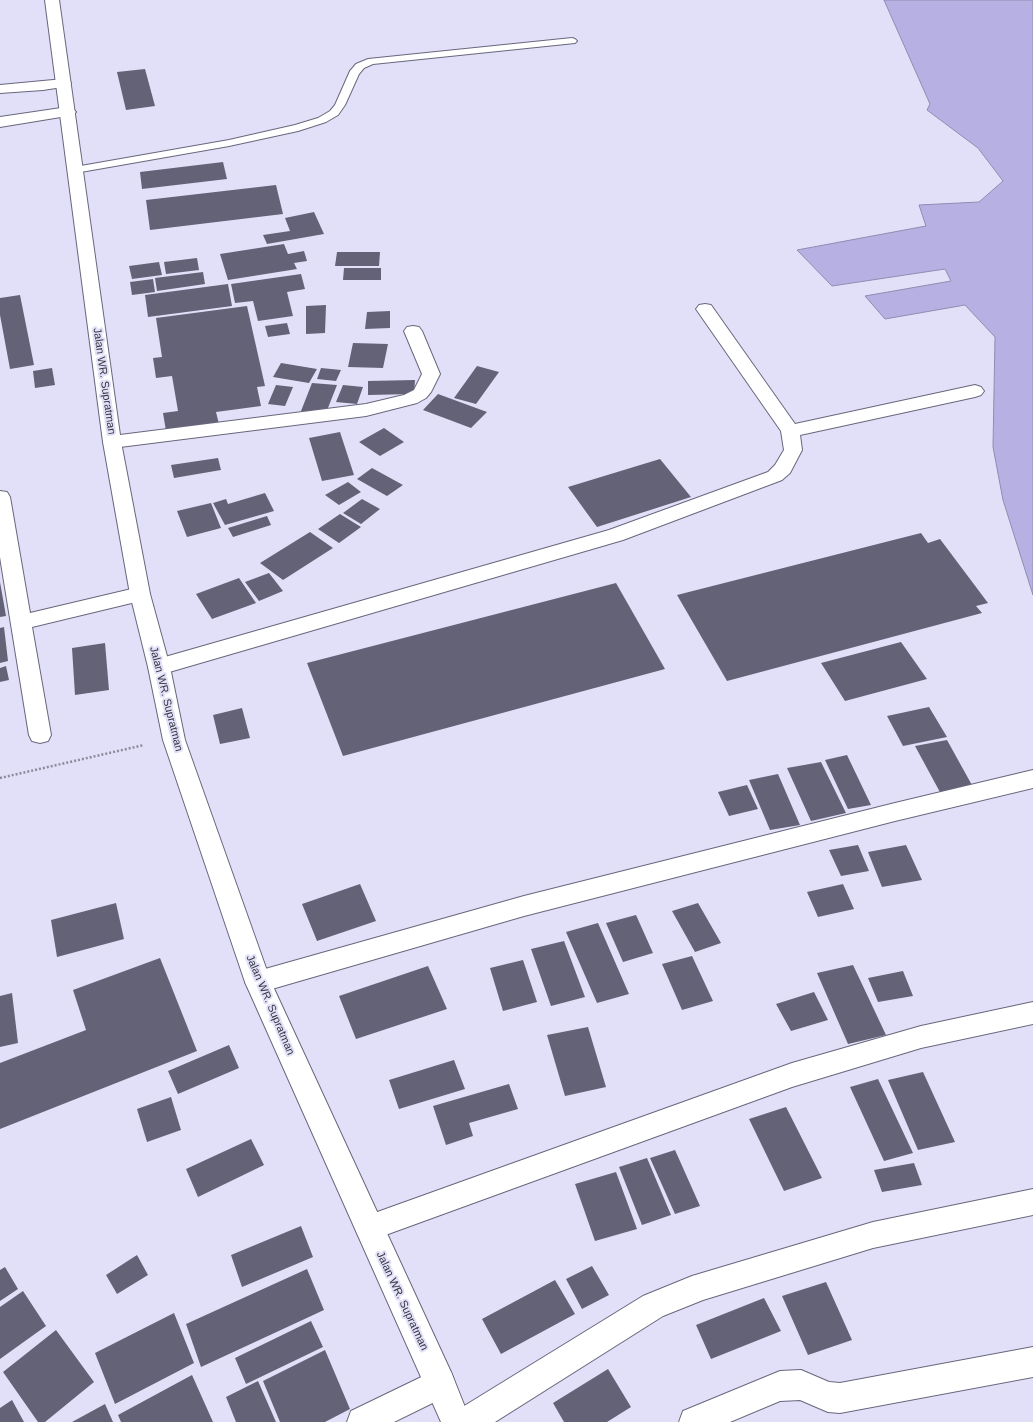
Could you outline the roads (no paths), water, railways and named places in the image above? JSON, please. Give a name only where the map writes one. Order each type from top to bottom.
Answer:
[{"type":"street","name":"Jalan WR. Supratman","points":[[52,0],[112,442],[140,594],[159,667],[174,740],[258,982],[440,1383],[456,1422]]},
{"type":"street","points":[[7,89],[64,83]]},
{"type":"street","points":[[0,122],[68,112]]},
{"type":"street","points":[[159,667],[616,535],[775,476],[783,469],[794,450],[790,431],[705,309]]},
{"type":"street","points":[[112,442],[366,410],[410,399],[420,394],[425,388],[431,374],[413,331]]},
{"type":"street","points":[[790,431],[975,391]]},
{"type":"street","points":[[0,497],[40,735]]},
{"type":"street","points":[[21,622],[140,594]]},
{"type":"street","points":[[258,982],[524,906],[850,823],[1033,779]]},
{"type":"street","points":[[369,1228],[792,1075],[921,1037],[1033,1012]]},
{"type":"street","points":[[468,1422],[653,1306],[702,1286],[873,1235],[1033,1202]]},
{"type":"street","points":[[694,1422],[780,1386],[801,1385],[828,1396],[840,1398],[1033,1362]]},
{"type":"street","points":[[362,1422],[440,1383]]},
{"type":"lane","points":[[75,170],[229,143],[298,128],[322,120],[334,113],[340,106],[351,77],[360,66],[367,62],[384,59],[572,41]]}]
